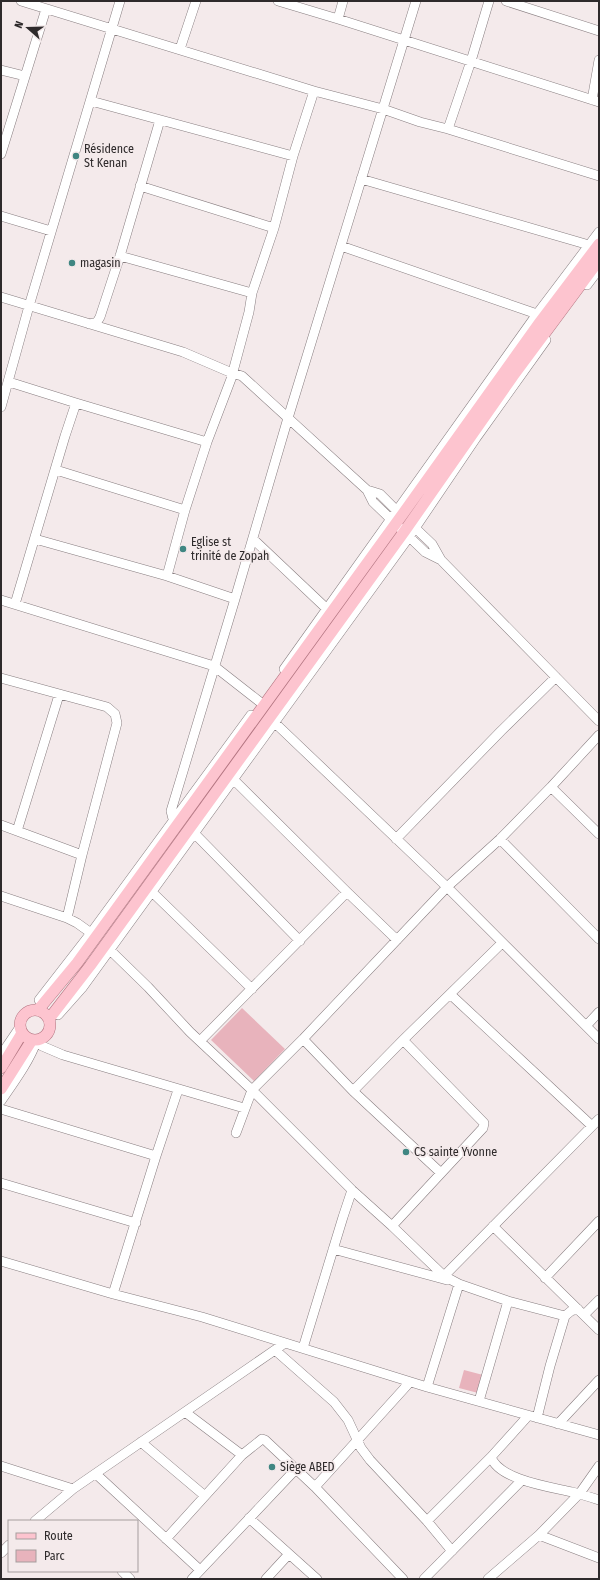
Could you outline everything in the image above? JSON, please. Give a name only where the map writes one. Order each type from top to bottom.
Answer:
[{"type":"main road","points":[[49,1021],[90,966],[403,524],[594,244]]},
{"type":"main road","points":[[36,1010],[77,963],[599,260]]},
{"type":"main road","points":[[1,1068],[21,1030],[21,1021],[24,1015],[29,1011],[36,1010],[46,1014],[49,1021],[48,1032],[43,1037],[35,1040],[27,1038],[21,1030]]},
{"type":"main road","points":[[1,1089],[35,1040]]},
{"type":"street","points":[[21,1],[314,91],[448,129],[599,176]]},
{"type":"street","points":[[1,407],[29,306],[120,1]]},
{"type":"street","points":[[180,49],[196,1]]},
{"type":"street","points":[[278,1],[596,101],[599,60]]},
{"type":"street","points":[[338,19],[344,1]]},
{"type":"street","points":[[173,819],[171,811],[214,666],[288,418],[361,179],[384,110],[403,40],[416,1]]},
{"type":"street","points":[[448,129],[489,1]]},
{"type":"street","points":[[506,1],[599,31]]},
{"type":"street","points":[[1,154],[46,9]]},
{"type":"street","points":[[1,70],[25,76]]},
{"type":"street","points":[[167,576],[185,510],[207,442],[232,373],[249,312],[252,293],[274,228],[293,156],[314,91]]},
{"type":"street","points":[[91,101],[293,156]]},
{"type":"street","points":[[89,324],[97,322],[100,317],[120,256],[160,120]]},
{"type":"street","points":[[361,179],[594,244]]},
{"type":"street","points":[[140,186],[274,228]]},
{"type":"street","points":[[1,216],[51,232]]},
{"type":"street","points":[[49,1021],[82,988],[233,779],[275,724],[537,314],[594,244],[599,232]]},
{"type":"street","points":[[341,246],[537,314]]},
{"type":"street","points":[[120,256],[252,293]]},
{"type":"street","points":[[36,1010],[38,1002],[91,933],[327,609],[403,524],[528,366],[599,269]]},
{"type":"street","points":[[1,297],[183,352],[242,376],[248,380],[367,490],[380,494],[425,552],[441,560],[599,721]]},
{"type":"street","points":[[9,382],[207,442]]},
{"type":"street","points":[[15,604],[76,403]]},
{"type":"street","points":[[56,470],[185,510]]},
{"type":"street","points":[[35,539],[167,576],[235,599]]},
{"type":"street","points":[[253,539],[327,609]]},
{"type":"street","points":[[1,600],[214,666],[260,702]]},
{"type":"street","points":[[396,839],[556,677]]},
{"type":"street","points":[[1,678],[107,707],[115,714],[117,723],[67,918]]},
{"type":"street","points":[[17,831],[59,695]]},
{"type":"street","points":[[275,724],[447,887],[599,1039]]},
{"type":"street","points":[[236,1133],[244,1108],[252,1090],[303,1039],[447,887],[551,788],[599,735]]},
{"type":"street","points":[[233,779],[347,892],[398,940]]},
{"type":"street","points":[[551,788],[599,834]]},
{"type":"street","points":[[1,826],[82,855]]},
{"type":"street","points":[[194,833],[300,941]]},
{"type":"street","points":[[500,838],[599,939]]},
{"type":"street","points":[[152,892],[252,989]]},
{"type":"street","points":[[200,1041],[347,892]]},
{"type":"street","points":[[1,896],[67,918],[91,933]]},
{"type":"street","points":[[353,1091],[502,943]]},
{"type":"street","points":[[110,950],[220,1061],[252,1090],[352,1190],[451,1280]]},
{"type":"street","points":[[450,994],[592,1126]]},
{"type":"street","points":[[586,1026],[599,1012]]},
{"type":"street","points":[[1,1055],[21,1030]]},
{"type":"street","points":[[303,1039],[353,1091],[441,1173]]},
{"type":"street","points":[[35,1040],[42,1046],[63,1055],[178,1090],[244,1108]]},
{"type":"street","points":[[1,1101],[34,1048],[35,1040]]},
{"type":"street","points":[[392,1226],[484,1128],[484,1122],[403,1040]]},
{"type":"street","points":[[113,1294],[178,1090]]},
{"type":"street","points":[[1,1109],[156,1156]]},
{"type":"street","points":[[427,1387],[451,1280],[492,1226],[599,1118]]},
{"type":"street","points":[[1,1182],[136,1223]]},
{"type":"street","points":[[303,1348],[352,1190]]},
{"type":"street","points":[[545,1278],[599,1221]]},
{"type":"street","points":[[492,1226],[599,1330]]},
{"type":"street","points":[[333,1249],[451,1280],[508,1301],[565,1316]]},
{"type":"street","points":[[1,1261],[113,1294],[202,1317],[410,1382],[599,1435]]},
{"type":"street","points":[[427,1522],[533,1417],[565,1316],[570,1311],[581,1312],[599,1300]]},
{"type":"street","points":[[479,1402],[508,1301]]},
{"type":"street","points":[[36,1520],[73,1489],[285,1343]]},
{"type":"street","points":[[275,1350],[334,1402],[348,1420],[358,1441],[370,1460],[452,1551]]},
{"type":"street","points":[[558,1424],[599,1380]]},
{"type":"street","points":[[315,1488],[410,1382]]},
{"type":"street","points":[[185,1412],[242,1455]]},
{"type":"street","points":[[166,1539],[242,1455],[262,1439],[265,1440],[296,1469],[403,1579]]},
{"type":"street","points":[[141,1442],[205,1496]]},
{"type":"street","points":[[491,1457],[497,1466],[522,1480],[580,1493],[599,1500]]},
{"type":"street","points":[[1,1466],[73,1489]]},
{"type":"street","points":[[488,1579],[539,1535],[580,1493],[599,1466]]},
{"type":"street","points":[[192,1579],[296,1469]]},
{"type":"street","points":[[96,1474],[200,1570]]},
{"type":"street","points":[[424,1579],[522,1480]]},
{"type":"street","points":[[249,1518],[317,1579]]},
{"type":"street","points":[[539,1535],[599,1558]]},
{"type":"street","points":[[266,1579],[289,1554]]},
{"type":"green space","points":[[242,1008],[285,1049],[254,1081],[211,1040]]},
{"type":"green space","points":[[464,1370],[483,1375],[478,1393],[459,1388]]},
{"type":"place","name":"Résidence St Kenan","points":[[76,156]]},
{"type":"place","name":"magasin","points":[[72,263]]},
{"type":"place","name":"Eglise st trinité de Zopah","points":[[183,549]]},
{"type":"place","name":"CS sainte Yvonne","points":[[406,1152]]},
{"type":"place","name":"Siège ABED","points":[[272,1467]]}]
